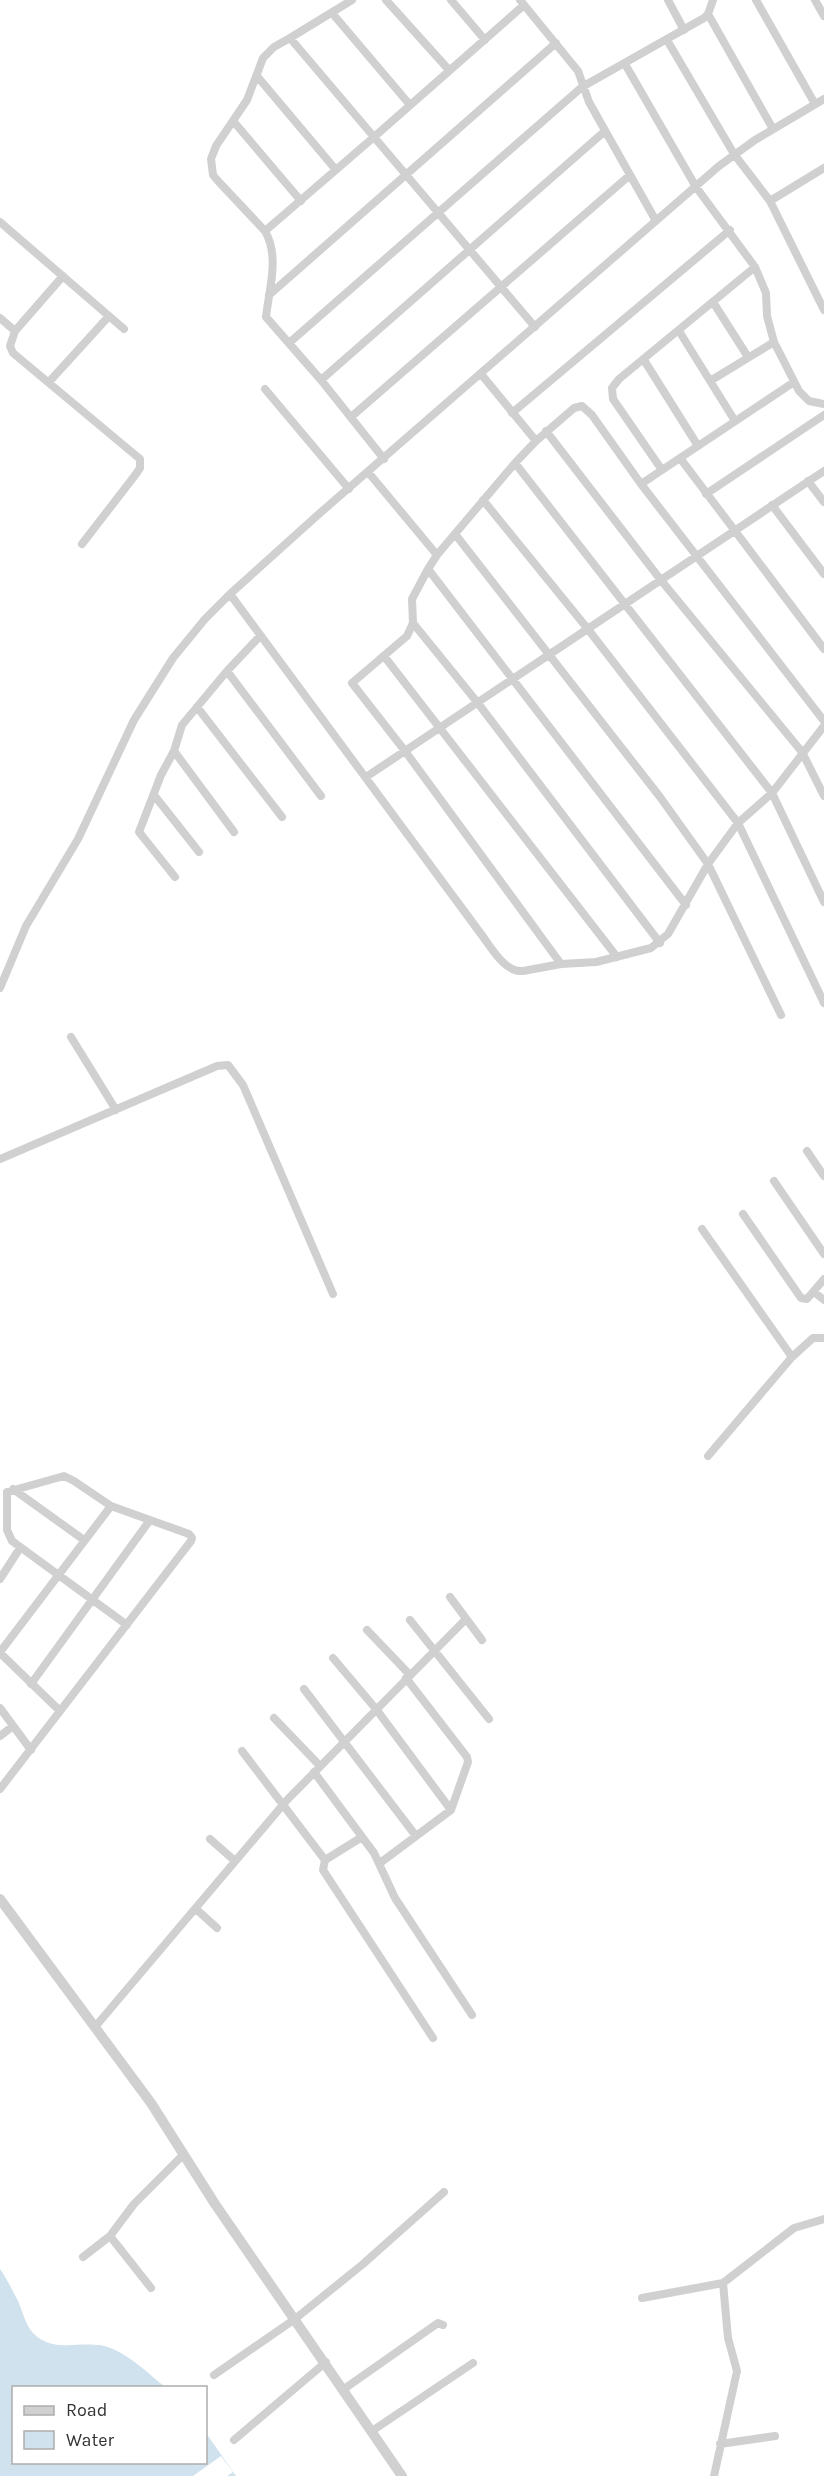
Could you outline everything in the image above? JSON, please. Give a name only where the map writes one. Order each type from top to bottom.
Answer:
[{"type":"street","points":[[352,0],[268,51],[247,100],[213,152],[211,168],[218,181],[265,231],[269,239],[273,258],[266,317],[321,380],[384,459]]},
{"type":"street","points":[[386,0],[449,70]]},
{"type":"street","points":[[451,0],[485,40]]},
{"type":"street","points":[[668,0],[684,30]]},
{"type":"street","points":[[289,343],[582,87],[684,30],[708,14],[713,0]]},
{"type":"street","points":[[756,0],[815,104]]},
{"type":"street","points":[[815,0],[824,16]]},
{"type":"street","points":[[265,231],[485,40],[522,2],[578,71],[582,87],[656,221]]},
{"type":"street","points":[[332,13],[410,105]]},
{"type":"street","points":[[708,14],[772,129]]},
{"type":"street","points":[[290,38],[535,327]]},
{"type":"street","points":[[667,40],[734,154],[770,201],[824,310]]},
{"type":"street","points":[[269,295],[405,173],[556,43]]},
{"type":"street","points":[[625,64],[696,187],[730,230],[755,267],[766,293],[767,316],[774,342],[794,381],[805,398],[824,404]]},
{"type":"street","points":[[257,75],[336,170]]},
{"type":"street","points":[[0,988],[26,926],[78,839],[138,713],[172,658],[230,594],[734,154],[824,99]]},
{"type":"street","points":[[234,122],[301,201]]},
{"type":"street","points":[[321,380],[605,131]]},
{"type":"street","points":[[770,201],[822,169],[824,181]]},
{"type":"street","points":[[351,417],[630,175]]},
{"type":"street","points":[[0,222],[124,329]]},
{"type":"street","points":[[512,413],[730,230]]},
{"type":"street","points":[[662,470],[611,395],[615,384],[755,267]]},
{"type":"street","points":[[63,276],[15,331],[10,346],[14,353],[135,454],[141,463],[136,474],[82,544]]},
{"type":"street","points":[[713,302],[748,357]]},
{"type":"street","points":[[49,382],[109,316]]},
{"type":"street","points":[[0,318],[15,331]]},
{"type":"street","points":[[679,331],[735,421]]},
{"type":"street","points":[[710,381],[774,342]]},
{"type":"street","points":[[644,360],[698,446]]},
{"type":"street","points":[[481,374],[536,441]]},
{"type":"street","points":[[641,484],[794,381]]},
{"type":"street","points":[[265,389],[349,489]]},
{"type":"street","points":[[230,594],[481,934],[509,967],[518,972],[561,963],[589,962],[617,957],[651,948],[660,943],[686,905],[708,864],[738,823],[772,793],[824,724],[584,408],[574,408],[546,431],[515,463],[454,534],[437,555],[412,599],[413,623],[407,636],[352,683],[561,963]]},
{"type":"street","points":[[706,494],[824,415]]},
{"type":"street","points":[[546,431],[660,579],[802,752],[824,796]]},
{"type":"street","points":[[680,458],[824,649]]},
{"type":"street","points":[[515,463],[772,793],[824,902]]},
{"type":"street","points":[[366,777],[824,471]]},
{"type":"street","points":[[368,472],[437,555]]},
{"type":"street","points":[[808,482],[824,502]]},
{"type":"street","points":[[483,500],[587,628],[738,823],[824,1002]]},
{"type":"street","points":[[772,506],[824,574]]},
{"type":"street","points":[[454,534],[660,797],[708,864],[781,1015]]},
{"type":"street","points":[[428,569],[686,905]]},
{"type":"street","points":[[413,623],[477,702],[660,943]]},
{"type":"street","points":[[175,878],[139,831],[161,775],[174,751],[182,725],[260,636]]},
{"type":"street","points":[[384,656],[617,957]]},
{"type":"street","points":[[227,671],[321,796]]},
{"type":"street","points":[[197,707],[282,817]]},
{"type":"street","points":[[174,751],[234,832]]},
{"type":"street","points":[[154,795],[199,852]]},
{"type":"street","points":[[71,1037],[116,1110]]},
{"type":"street","points":[[0,1159],[217,1066],[228,1065],[232,1067],[243,1085],[333,1294]]},
{"type":"street","points":[[807,1151],[824,1176]]},
{"type":"street","points":[[774,1181],[824,1254]]},
{"type":"street","points":[[743,1214],[801,1298],[807,1299],[824,1279]]},
{"type":"street","points":[[702,1229],[792,1357]]},
{"type":"street","points":[[814,1292],[824,1300]]},
{"type":"street","points":[[708,1456],[792,1357],[813,1338],[824,1338]]},
{"type":"street","points":[[0,1789],[31,1750],[60,1711],[126,1625],[192,1538],[189,1534],[111,1506],[64,1476],[13,1489],[6,1494],[7,1530],[12,1541],[126,1625]]},
{"type":"street","points":[[13,1489],[84,1540]]},
{"type":"street","points":[[60,1711],[0,1653],[111,1506]]},
{"type":"street","points":[[31,1684],[150,1520]]},
{"type":"street","points":[[0,1579],[20,1548]]},
{"type":"street","points":[[450,1597],[482,1640]]},
{"type":"street","points":[[95,2026],[284,1804],[466,1619]]},
{"type":"street","points":[[410,1620],[489,1719]]},
{"type":"street","points":[[367,1630],[408,1676],[468,1760],[451,1810],[380,1863]]},
{"type":"street","points":[[333,1658],[376,1709],[451,1810]]},
{"type":"street","points":[[304,1689],[416,1836]]},
{"type":"street","points":[[0,1708],[31,1750]]},
{"type":"street","points":[[274,1718],[317,1769],[380,1863],[395,1898],[472,2015]]},
{"type":"street","points":[[0,1736],[13,1726]]},
{"type":"street","points":[[242,1751],[325,1860]]},
{"type":"street","points":[[362,1837],[325,1860],[323,1870],[434,2038]]},
{"type":"street","points":[[210,1839],[235,1861]]},
{"type":"street","points":[[0,1899],[151,2103],[183,2155],[402,2476]]},
{"type":"street","points":[[196,1909],[217,1928]]},
{"type":"street","points":[[83,2257],[110,2236],[134,2204],[183,2155]]},
{"type":"street","points":[[214,2375],[295,2319],[363,2264],[444,2192]]},
{"type":"street","points":[[642,2298],[723,2283],[794,2228],[824,2219]]},
{"type":"street","points":[[110,2236],[151,2288]]},
{"type":"street","points":[[714,2476],[736,2371],[736,2363],[728,2338],[723,2283]]},
{"type":"street","points":[[344,2389],[438,2323],[444,2325]]},
{"type":"street","points":[[234,2440],[326,2362]]},
{"type":"street","points":[[372,2431],[473,2363]]},
{"type":"street","points":[[720,2444],[775,2436]]},
{"type":"water","points":[[0,2269],[18,2301],[28,2327],[34,2334],[52,2344],[92,2345],[113,2349],[134,2361],[164,2386],[12,2386],[12,2464],[207,2464],[207,2434],[236,2476],[0,2476]]},
{"type":"pier","points":[[221,2456],[233,2472],[227,2476],[193,2476]]}]
